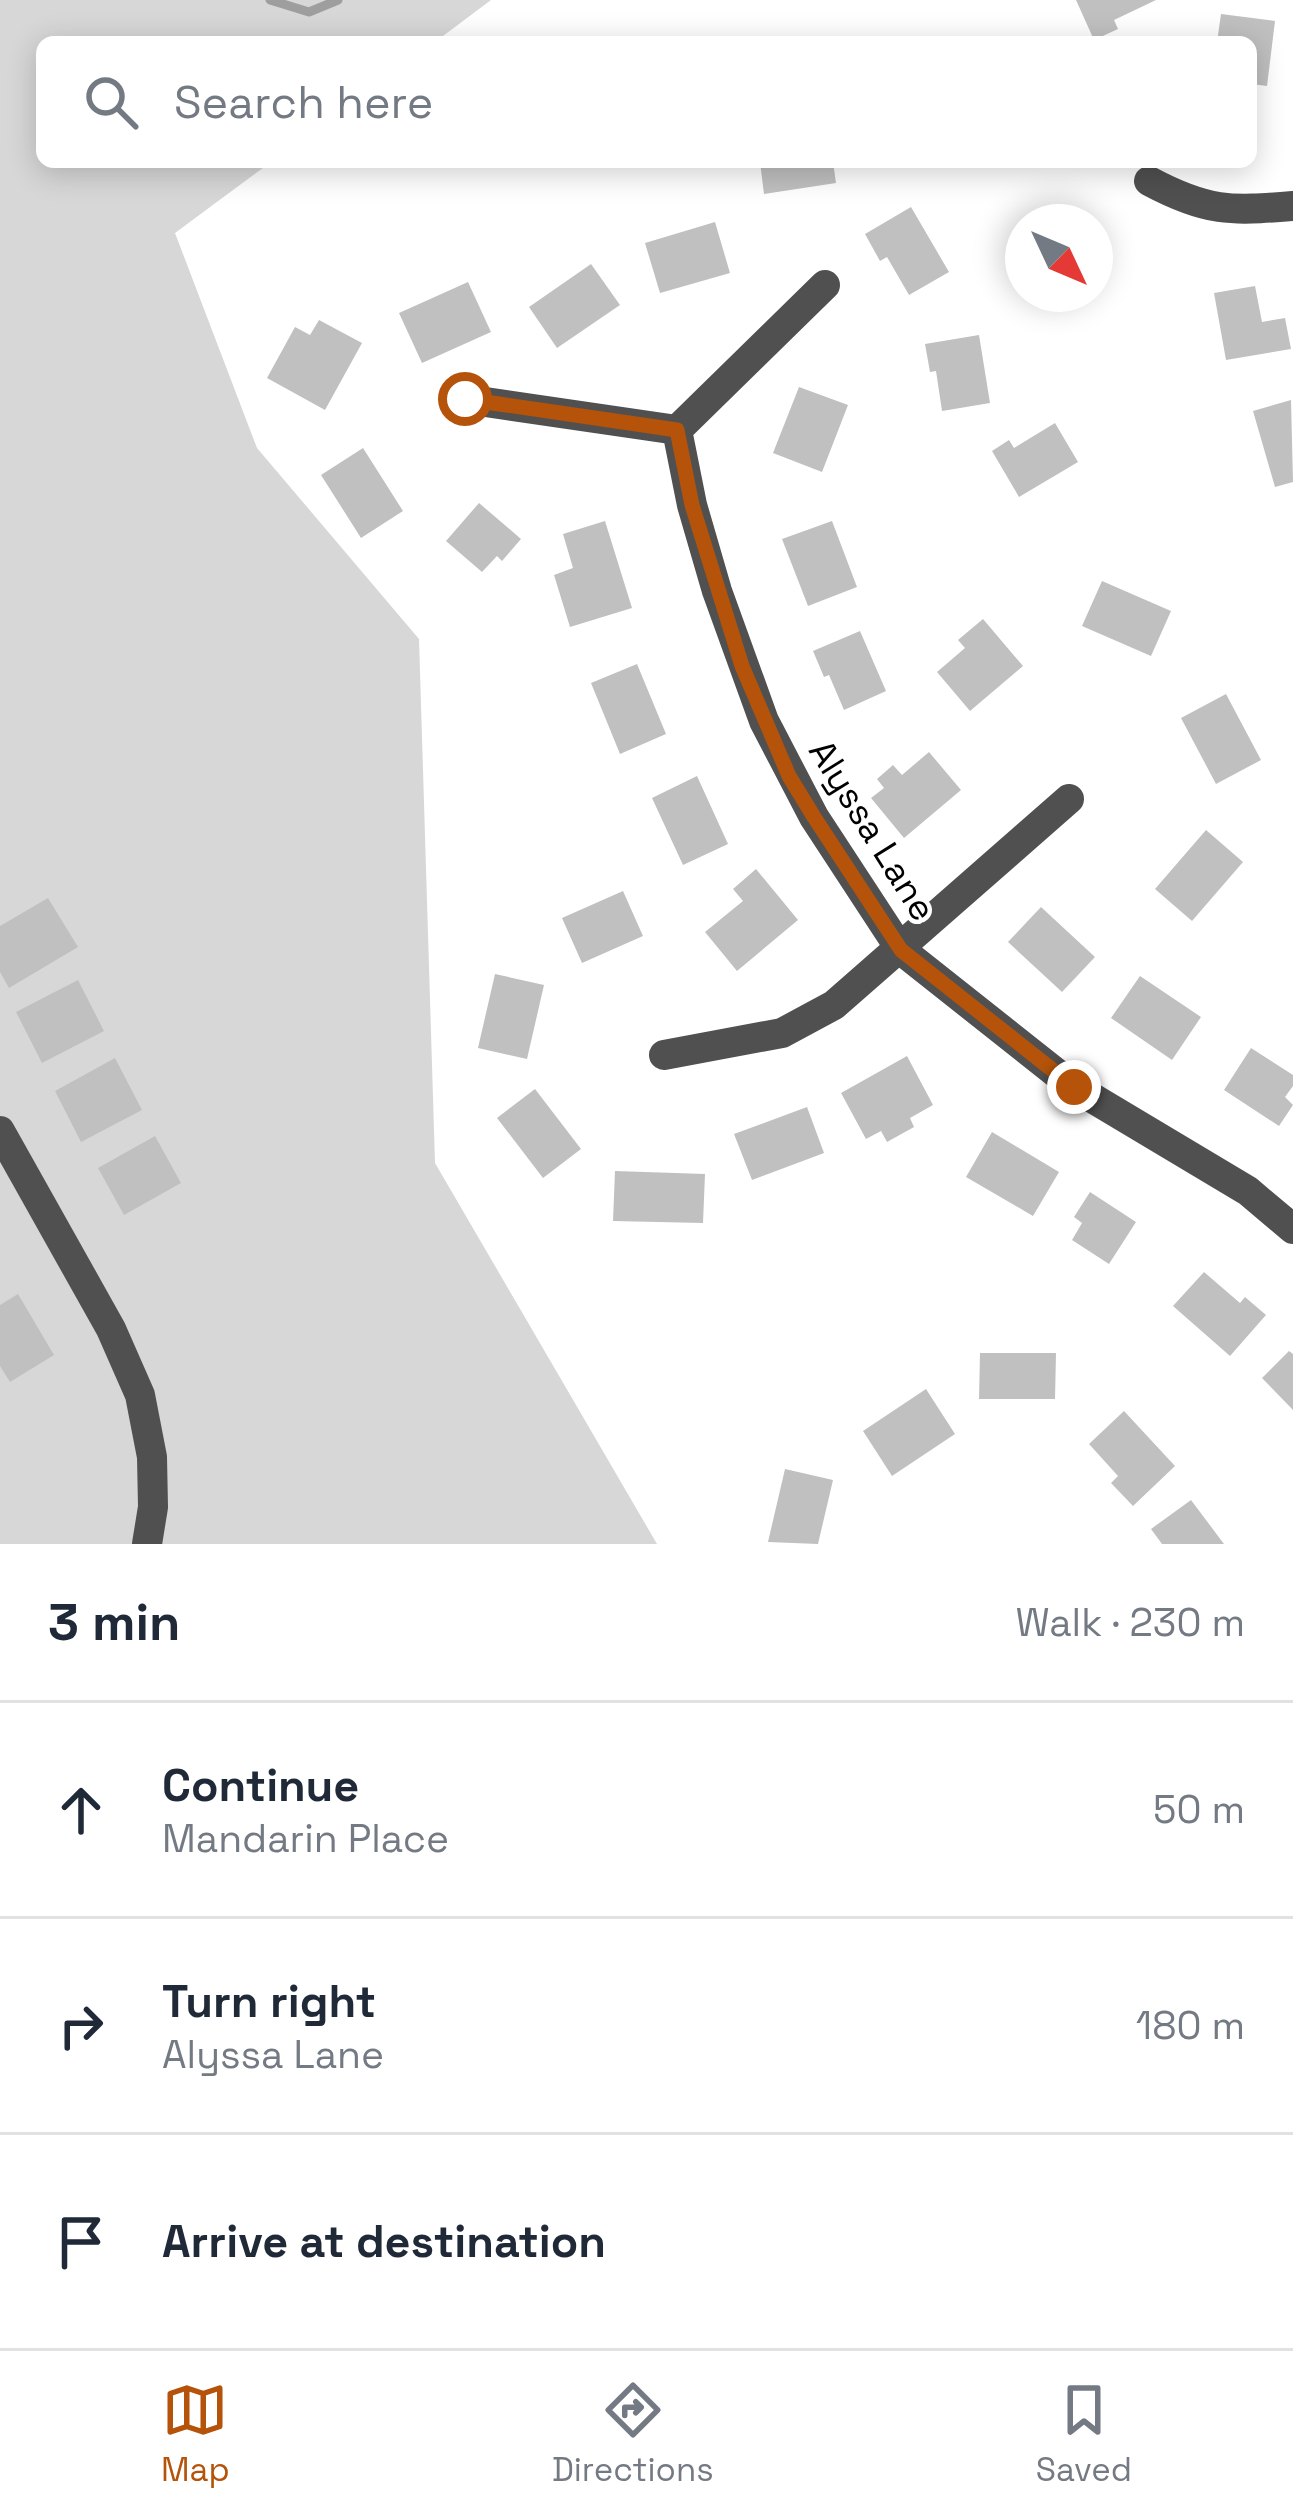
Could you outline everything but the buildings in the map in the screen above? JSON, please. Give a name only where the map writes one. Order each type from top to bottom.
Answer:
[{"type":"street","points":[[1149,181],[1184,200],[1226,211],[1293,206]]},
{"type":"street","points":[[465,399],[677,430],[825,284]]},
{"type":"street","name":"Alyssa Lane","points":[[677,430],[717,591],[764,721],[814,817],[901,950],[1074,1087],[1248,1191],[1293,1229]]},
{"type":"street","points":[[664,1055],[782,1033],[834,1005],[1069,799]]},
{"type":"street","points":[[0,1131],[111,1329],[140,1395],[152,1457],[153,1507],[147,1544]]},
{"type":"shaded area","points":[[0,0],[491,0],[443,36],[36,36],[36,168],[263,168],[175,233],[257,448],[419,639],[435,1163],[657,1544],[0,1544]]},
{"type":"waterway","points":[[270,0],[309,12],[338,0]]},
{"type":"route","points":[[465,399],[677,430],[717,591],[742,666],[789,776],[901,950],[1074,1087]]}]
